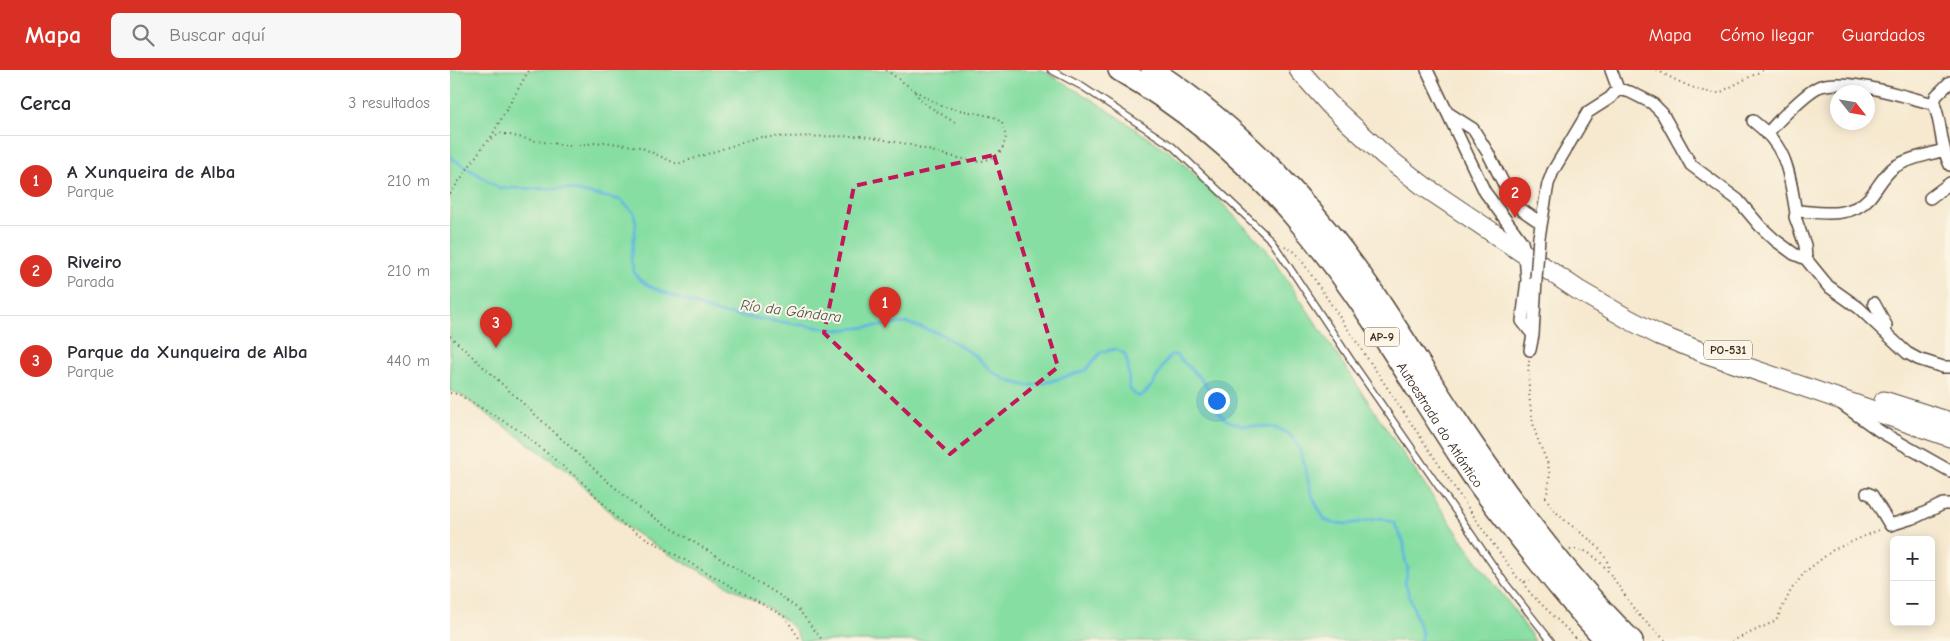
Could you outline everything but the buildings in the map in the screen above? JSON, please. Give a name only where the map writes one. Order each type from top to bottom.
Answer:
[{"type":"highway","name":"Autoestrada do Atlántico","points":[[1119,70],[1147,86],[1188,115],[1260,179],[1311,236],[1359,302],[1470,472],[1533,555],[1608,641]]},
{"type":"highway","name":"Autoestrada do Atlántico","points":[[1152,70],[1198,102],[1257,152],[1292,189],[1330,234],[1362,277],[1512,501],[1566,569],[1632,641]]},
{"type":"main road","name":"PO-531","points":[[1299,70],[1330,105],[1385,156],[1425,187],[1528,245],[1578,290],[1659,335],[1702,352],[1944,434]]},
{"type":"main road","name":"PO-531","points":[[1311,70],[1360,121],[1406,162],[1442,189],[1591,287],[1637,313],[1683,334],[1791,372],[1950,422]]},
{"type":"street","points":[[1427,70],[1485,192],[1528,245],[1536,278],[1533,335],[1530,350]]},
{"type":"street","points":[[1611,70],[1618,89]]},
{"type":"street","points":[[1950,82],[1936,96],[1934,104],[1938,113],[1944,150],[1950,165]]},
{"type":"street","points":[[1767,134],[1784,114],[1820,86],[1867,86],[1934,104]]},
{"type":"street","points":[[1533,335],[1522,321],[1527,280],[1528,245],[1541,223],[1548,184],[1553,171],[1588,112],[1610,98],[1618,89]]},
{"type":"street","points":[[1618,89],[1630,92],[1652,103],[1662,113],[1691,165],[1738,200],[1760,226],[1776,240],[1794,254],[1806,259],[1828,286],[1859,308],[1907,353],[1918,359],[1950,367]]},
{"type":"street","points":[[1446,112],[1473,129],[1488,153],[1512,200],[1522,210],[1541,223]]},
{"type":"street","points":[[1752,121],[1781,150],[1786,164],[1795,216],[1805,246],[1806,259]]},
{"type":"street","points":[[1796,213],[1799,211],[1833,213],[1855,209],[1868,200],[1891,170],[1900,164],[1944,150]]},
{"type":"street","points":[[1930,198],[1950,183]]},
{"type":"street","points":[[1874,303],[1886,324],[1885,332]]},
{"type":"street","points":[[1835,397],[1849,410],[1881,432],[1950,471]]},
{"type":"street","points":[[1867,493],[1872,495],[1890,525],[1916,517],[1943,504],[1950,504]]},
{"type":"lane","points":[[1051,70],[1083,87],[1172,146],[1272,240],[1352,363],[1506,584],[1552,641]]},
{"type":"path","points":[[490,139],[529,70]]},
{"type":"path","points":[[450,194],[486,142],[501,133],[536,142],[571,146],[604,142],[640,147],[678,164],[758,137],[862,136],[907,144],[949,156],[980,162],[994,157],[1002,150],[1006,136],[1002,123],[994,117],[941,106],[886,70]]},
{"type":"path","points":[[1656,70],[1682,83],[1712,94],[1719,93],[1763,70]]},
{"type":"path","points":[[914,90],[922,102],[958,124]]},
{"type":"path","points":[[1272,240],[1288,247],[1300,258],[1481,527],[1517,577],[1524,582],[1530,593],[1579,641]]},
{"type":"path","points":[[450,336],[606,480],[633,502],[798,609],[823,641]]},
{"type":"path","points":[[1530,350],[1529,379],[1535,433],[1551,474],[1546,497],[1555,512],[1598,546],[1607,559],[1609,571]]},
{"type":"path","points":[[450,393],[458,394],[520,431],[581,481],[625,526],[785,617],[801,641]]},
{"type":"path","points":[[1732,641],[1776,621],[1791,590],[1805,572],[1833,550],[1890,525]]},
{"type":"path","points":[[1567,550],[1577,548],[1587,550],[1609,571],[1639,615],[1666,641]]},
{"type":"path","points":[[1524,582],[1530,580]]},
{"type":"highlighted area","points":[[994,155],[1058,367],[950,454],[824,333],[854,186]]},
{"type":"green space","points":[[450,70],[1042,70],[1094,101],[1171,153],[1190,170],[1268,251],[1395,442],[1481,567],[1535,641],[800,641],[796,631],[767,607],[669,554],[625,526],[567,471],[458,393],[450,391]]},
{"type":"waterway","name":"Río da Gándara","points":[[450,157],[499,188],[567,189],[621,200],[634,213],[636,224],[631,260],[634,272],[639,279],[649,286],[670,295],[719,313],[837,330],[907,323],[941,334],[976,356],[992,372],[1009,381],[1028,386],[1045,383],[1086,370],[1101,352],[1116,349],[1125,354],[1128,364],[1129,388],[1135,395],[1141,396],[1155,381],[1163,365],[1171,355],[1176,355],[1209,389],[1219,412],[1224,418],[1245,425],[1272,427],[1288,434],[1295,441],[1313,497],[1325,520],[1332,523],[1349,524],[1381,518],[1394,523],[1404,543],[1405,560],[1408,569],[1405,583],[1422,633],[1420,641]]},
{"type":"place","name":"Riveiro","points":[[1515,218]]},
{"type":"place","name":"A Xunqueira de Alba","points":[[885,328]]},
{"type":"place","name":"Parque da Xunqueira de Alba","points":[[496,348]]}]
